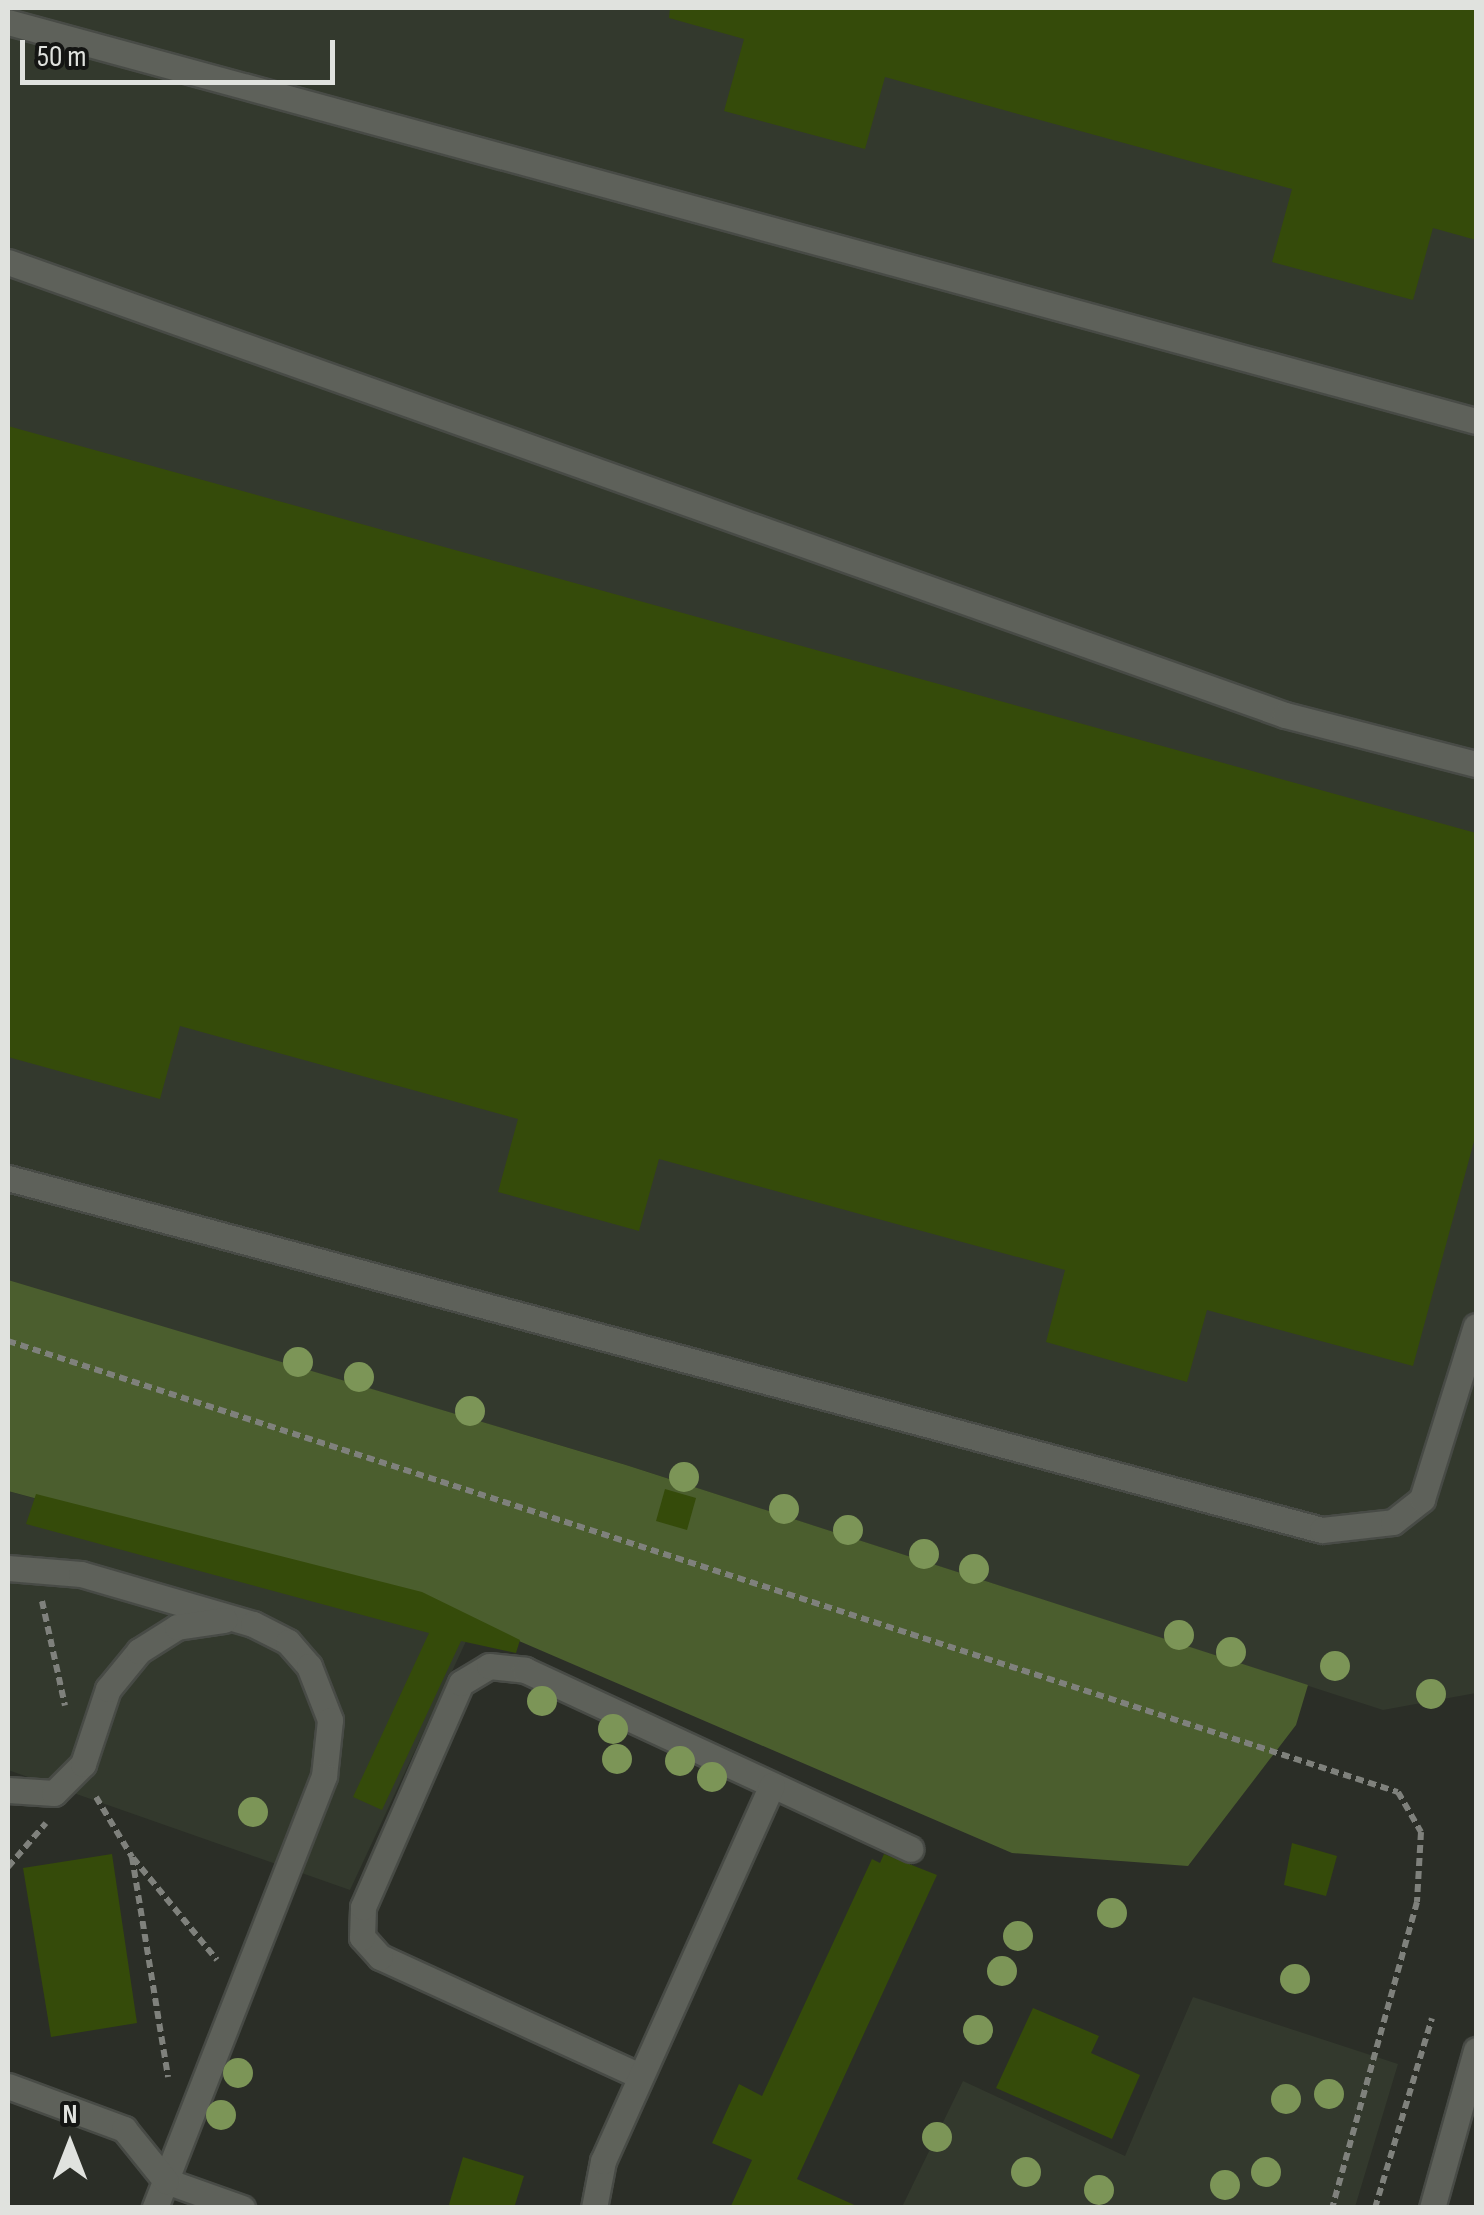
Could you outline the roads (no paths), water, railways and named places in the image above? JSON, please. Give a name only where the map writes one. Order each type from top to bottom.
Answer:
[{"type":"street","points":[[8,22],[1476,421]]},
{"type":"street","points":[[8,262],[1285,715],[1476,764]]},
{"type":"street","points":[[8,1178],[1322,1530],[1393,1522],[1422,1498],[1476,1326]]},
{"type":"street","points":[[8,1568],[82,1574],[235,1619],[288,1642],[322,1690],[330,1720],[324,1776],[154,2208]]},
{"type":"street","points":[[8,1790],[54,1793],[79,1769],[108,1690],[138,1651],[178,1626],[235,1619]]},
{"type":"street","points":[[640,2076],[380,1957],[362,1937],[363,1907],[460,1683],[488,1666],[525,1670],[911,1849]]},
{"type":"street","points":[[594,2208],[602,2161],[772,1785]]},
{"type":"street","points":[[1432,2208],[1476,2050]]},
{"type":"street","points":[[8,2086],[124,2130],[166,2181],[242,2208]]}]
